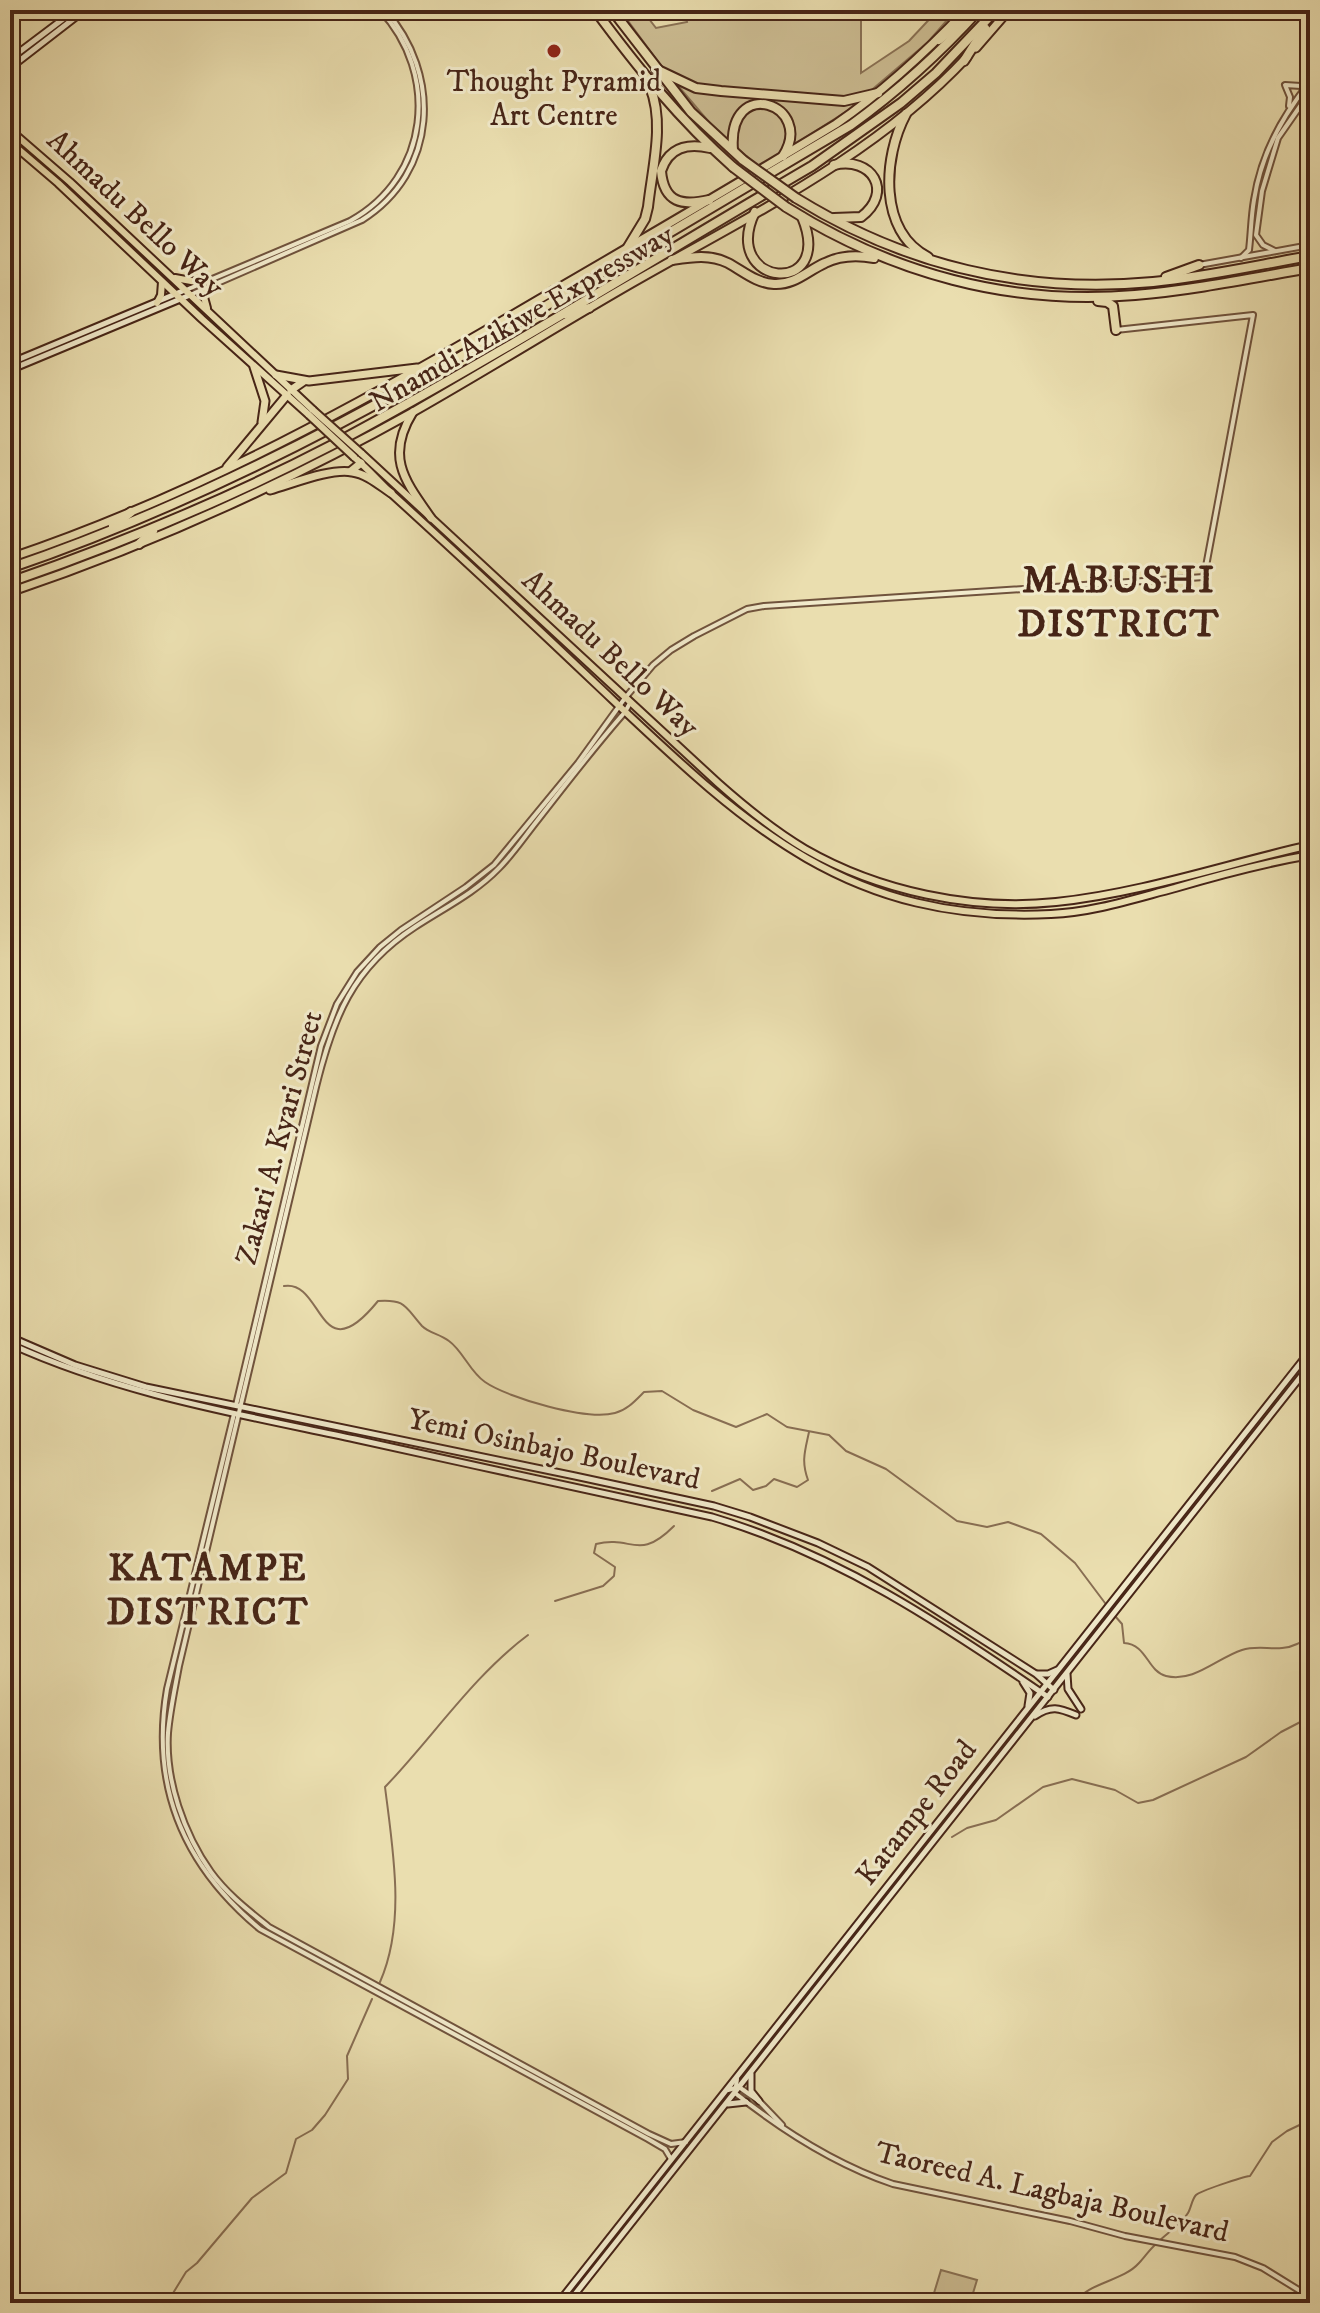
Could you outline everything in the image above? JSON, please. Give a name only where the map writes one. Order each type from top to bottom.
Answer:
[{"type":"highway","points":[[595,10],[682,120],[733,167],[802,217],[889,261],[956,282],[1058,296],[1162,292],[1310,268]]},
{"type":"highway","points":[[612,10],[691,112],[743,160],[827,217],[893,249],[991,276],[1098,284],[1152,282],[1310,256]]},
{"type":"highway","name":"Nnamdi Azikiwe Expressway","points":[[10,558],[131,512],[224,472],[332,418],[493,327],[836,124],[878,93],[939,40],[966,10]]},
{"type":"highway","points":[[939,40],[978,10]]},
{"type":"highway","name":"Nnamdi Azikiwe Expressway","points":[[10,568],[99,535],[251,469],[361,413],[467,353],[851,125],[893,95],[978,10]]},
{"type":"highway","points":[[964,61],[996,10]]},
{"type":"highway","name":"Nnamdi Azikiwe Expressway","points":[[10,582],[158,526],[331,445],[557,316],[858,136],[936,73],[996,10]]},
{"type":"highway","name":"Nnamdi Azikiwe Expressway","points":[[10,592],[139,544],[256,492],[413,411],[755,212],[834,165],[906,114],[964,61],[1009,10]]},
{"type":"highway","points":[[656,69],[696,88],[734,93],[844,101],[878,93]]},
{"type":"highway","points":[[628,247],[645,219],[648,207],[657,123],[655,98],[647,79]]},
{"type":"highway","points":[[733,151],[732,127],[741,112],[748,107],[768,105],[778,109],[789,122],[791,140],[783,156]]},
{"type":"highway","points":[[906,114],[896,133],[891,153],[894,215],[901,234],[912,246],[943,265]]},
{"type":"highway","points":[[709,200],[693,203],[674,200],[666,192],[661,171],[670,153],[677,148],[699,145],[712,149]]},
{"type":"highway","points":[[827,217],[845,220],[861,217],[877,196],[875,178],[863,166],[846,162],[834,165]]},
{"type":"highway","points":[[755,212],[747,243],[758,265],[776,274],[796,269],[808,256],[810,241],[802,217]]},
{"type":"highway","points":[[672,260],[694,256],[715,258],[772,284],[795,281],[828,261],[850,256],[889,261]]},
{"type":"highway","points":[[1152,282],[1199,265]]},
{"type":"highway","points":[[553,291],[588,282]]},
{"type":"highway","points":[[1118,330],[1119,306],[1122,302],[1162,292]]},
{"type":"highway","points":[[1058,296],[1075,301],[1109,302],[1114,308],[1118,330]]},
{"type":"highway","points":[[557,316],[589,308]]},
{"type":"highway","points":[[467,353],[493,327]]},
{"type":"highway","points":[[254,367],[265,401],[261,425]]},
{"type":"highway","points":[[276,375],[304,381],[423,367]]},
{"type":"highway","points":[[224,472],[289,393],[304,381]]},
{"type":"highway","points":[[413,411],[400,436],[400,457],[411,492],[431,518]]},
{"type":"highway","points":[[351,471],[359,457]]},
{"type":"highway","points":[[256,492],[351,471],[367,477],[391,493]]},
{"type":"highway","points":[[99,535],[131,512]]},
{"type":"highway","points":[[139,544],[158,526]]},
{"type":"main road","points":[[10,59],[75,10]]},
{"type":"main road","points":[[10,68],[85,10]]},
{"type":"main road","name":"Ahmadu Bello Way","points":[[10,130],[70,182],[276,375],[289,393]]},
{"type":"main road","name":"Ahmadu Bello Way","points":[[10,142],[254,367],[289,393],[431,518],[727,791],[776,831],[842,868],[871,880],[910,890],[993,903],[1053,902],[1110,894],[1310,845]]},
{"type":"main road","points":[[171,277],[204,286],[208,312]]},
{"type":"main road","points":[[157,303],[162,282]]},
{"type":"main road","points":[[10,370],[180,300],[188,293]]},
{"type":"main road","points":[[10,363],[157,303],[180,300]]},
{"type":"main road","name":"Ahmadu Bello Way","points":[[359,457],[391,493],[683,766],[769,837],[852,882],[925,905],[984,914],[1077,912],[1310,855]]},
{"type":"main road","name":"Yemi Osinbajo Boulevard","points":[[10,1337],[75,1365],[131,1382],[714,1506],[778,1527],[868,1567],[1036,1674],[1054,1690]]},
{"type":"main road","name":"Yemi Osinbajo Boulevard","points":[[10,1344],[112,1384],[236,1415],[712,1517],[803,1549],[858,1576],[918,1610],[1048,1697]]},
{"type":"main road","name":"Katampe Road","points":[[568,2303],[724,2107],[737,2079],[1310,1351]]},
{"type":"main road","name":"Katampe Road","points":[[558,2303],[686,2142],[751,2073],[1310,1365]]},
{"type":"main road","points":[[918,1610],[924,1601]]},
{"type":"main road","points":[[1036,1674],[1044,1675],[1058,1670]]},
{"type":"main road","points":[[1031,1719],[1047,1708],[1078,1712],[1068,1689],[1068,1672]]},
{"type":"main road","points":[[1017,1675],[1030,1693],[1027,1709]]},
{"type":"main road","points":[[751,2073],[751,2091],[759,2101]]},
{"type":"main road","points":[[724,2107],[746,2102]]},
{"type":"main road","points":[[588,2265],[594,2270]]},
{"type":"street","points":[[188,293],[362,220],[384,203],[401,183],[420,142],[425,97],[411,48],[382,10]]},
{"type":"street","points":[[1241,258],[1249,250],[1253,203],[1261,166],[1287,112],[1310,82]]},
{"type":"street","points":[[1287,112],[1290,97],[1285,85],[1301,86],[1310,82]]},
{"type":"street","points":[[1275,251],[1263,245],[1256,235],[1263,183],[1278,138],[1310,92]]},
{"type":"street","points":[[1199,265],[1310,245]]},
{"type":"street","name":"Zakari A. Kyari Street","points":[[236,1415],[321,1046],[337,1004],[352,979],[380,947],[494,865],[665,654],[747,609],[1204,577],[1253,315],[1118,330]]},
{"type":"street","points":[[236,1415],[179,1666],[168,1735],[173,1780],[181,1812],[211,1871],[238,1901],[269,1927],[649,2134],[671,2144],[686,2142]]},
{"type":"street","points":[[236,1415],[167,1689],[164,1716],[162,1748],[166,1778],[174,1812],[193,1854],[225,1898],[260,1929],[648,2139],[665,2149],[672,2160]]},
{"type":"street","name":"Taoreed A. Lagbaja Boulevard","points":[[734,2089],[759,2101],[786,2130]]},
{"type":"street","name":"Taoreed A. Lagbaja Boulevard","points":[[734,2089],[746,2102],[844,2166],[893,2184],[1070,2221],[1125,2236],[1235,2257],[1263,2268],[1310,2297]]},
{"type":"shaded area","points":[[620,10],[642,10],[656,28],[687,22],[685,10],[861,10],[861,73],[909,41],[938,10],[956,10],[928,42],[847,111],[759,167],[714,128],[662,67]]},
{"type":"shaded area","points":[[941,2270],[977,2280],[970,2303],[931,2303]]},
{"type":"waterway","points":[[284,1286],[297,1288],[332,1327],[344,1329],[358,1321],[378,1301],[400,1303],[425,1328],[454,1345],[485,1382],[511,1395],[548,1406],[602,1415],[627,1407],[644,1392],[662,1391],[693,1410],[736,1427],[767,1414],[787,1427],[829,1435],[846,1451],[886,1469],[957,1521],[987,1527],[1008,1522],[1041,1534],[1075,1563],[1111,1611]]},
{"type":"waterway","points":[[712,1491],[740,1479],[753,1490],[766,1486],[774,1479],[797,1487],[808,1480],[804,1461],[809,1432]]},
{"type":"waterway","points":[[555,1601],[603,1586],[614,1576],[615,1567],[594,1553],[596,1544],[652,1543],[674,1526]]},
{"type":"waterway","points":[[1115,1616],[1122,1624],[1124,1643],[1138,1648],[1160,1673],[1176,1677],[1196,1673],[1242,1650],[1290,1647],[1301,1642],[1310,1631]]},
{"type":"waterway","points":[[380,1982],[393,1936],[395,1911],[394,1861],[385,1787],[471,1688],[528,1635]]},
{"type":"waterway","points":[[952,1837],[967,1828],[996,1820],[1043,1787],[1072,1779],[1115,1790],[1138,1803],[1153,1800],[1246,1757],[1281,1732],[1310,1717]]},
{"type":"waterway","points":[[167,2303],[186,2272],[252,2198],[286,2173],[296,2139],[312,2130],[348,2079],[347,2056],[372,1999]]},
{"type":"waterway","points":[[1160,2240],[1185,2217],[1196,2195],[1250,2176],[1272,2142],[1310,2120]]},
{"type":"waterway","points":[[1075,2303],[1088,2291],[1132,2269],[1156,2244]]},
{"type":"place","name":"Thought Pyramid Art Centre","points":[[554,51]]},
{"type":"district","name":"MABUSHI DISTRICT","points":[[1119,603]]},
{"type":"district","name":"KATAMPE DISTRICT","points":[[208,1591]]}]
